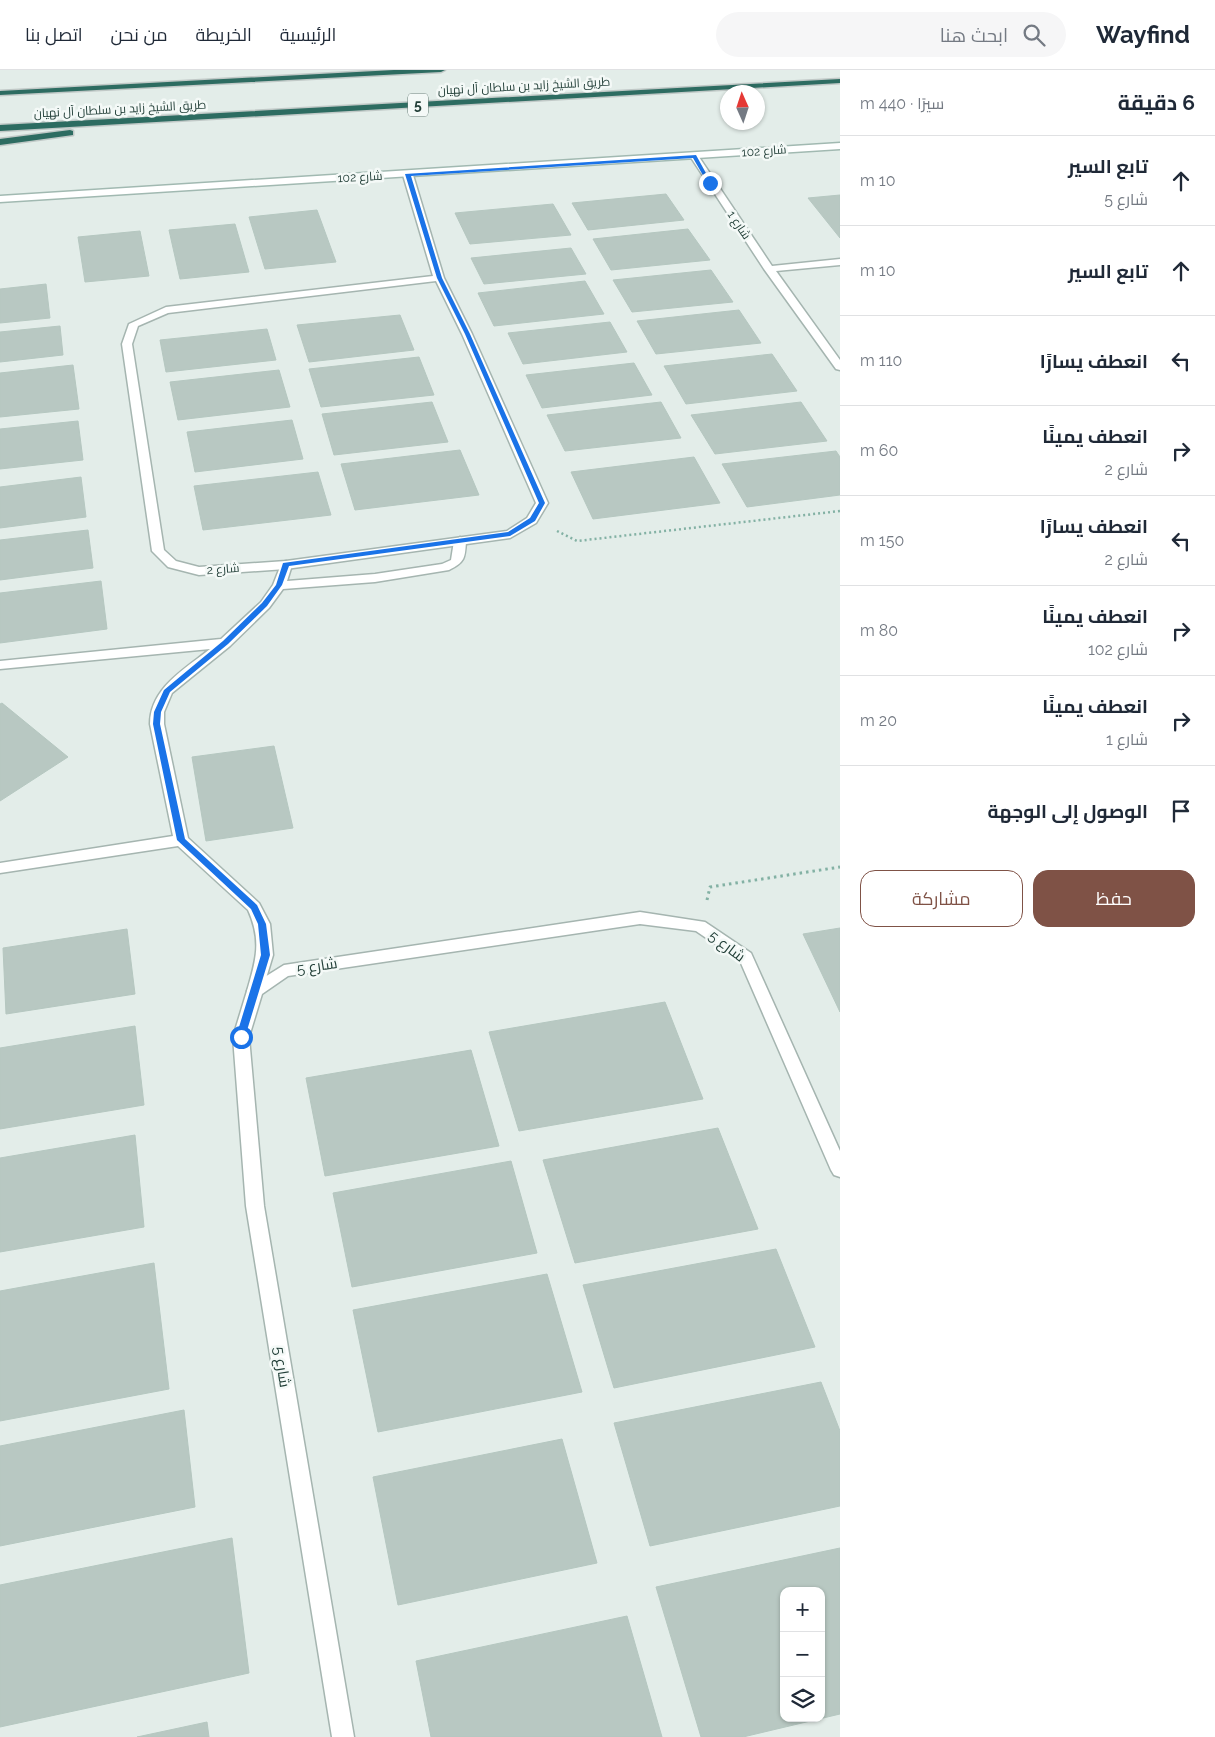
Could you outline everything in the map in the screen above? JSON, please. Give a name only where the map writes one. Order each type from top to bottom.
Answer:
[{"type":"highway","name":"طريق الشيخ زايد بن سلطان آل نهيان","points":[[0,93],[441,70]]},
{"type":"highway","name":"طريق الشيخ زايد بن سلطان آل نهيان","points":[[0,128],[838,82]]},
{"type":"highway","points":[[0,142],[174,118]]},
{"type":"street","name":"شارع 102","points":[[0,199],[840,146]]},
{"type":"street","name":"شارع 1","points":[[694,156],[769,269],[840,368]]},
{"type":"street","points":[[408,174],[439,278],[468,334],[542,503],[532,520]]},
{"type":"street","points":[[769,269],[840,262]]},
{"type":"street","name":"شارع 2","points":[[439,278],[166,310],[134,324],[127,344],[158,551],[172,564],[199,571],[286,565],[510,534],[532,520]]},
{"type":"street","points":[[279,585],[375,578],[445,567],[456,562],[459,555],[460,540]]},
{"type":"street","points":[[255,991],[265,955],[262,924],[254,907],[181,840],[157,724],[157,712],[166,691],[225,643],[265,605],[279,585],[286,565]]},
{"type":"street","points":[[0,665],[225,643]]},
{"type":"street","points":[[0,868],[181,840]]},
{"type":"street","name":"شارع 5","points":[[343,1737],[256,1206],[241,1037],[255,991],[284,971],[640,918],[700,926],[746,956],[840,1170]]},
{"type":"path","points":[[532,520],[577,540],[840,511]]},
{"type":"path","points":[[700,926],[710,887],[840,867]]},
{"type":"building","points":[[666,194],[684,220],[588,230],[572,203]]},
{"type":"building","points":[[840,195],[840,238],[808,198]]},
{"type":"building","points":[[553,204],[571,235],[470,244],[455,213]]},
{"type":"building","points":[[317,210],[336,262],[265,269],[249,217]]},
{"type":"building","points":[[235,224],[249,272],[180,279],[169,230]]},
{"type":"building","points":[[688,229],[710,260],[611,270],[593,239]]},
{"type":"building","points":[[140,231],[149,276],[85,282],[78,237]]},
{"type":"building","points":[[571,248],[586,274],[484,284],[471,258]]},
{"type":"building","points":[[711,270],[733,302],[632,312],[613,280]]},
{"type":"building","points":[[585,281],[604,314],[494,326],[478,293]]},
{"type":"building","points":[[46,284],[50,318],[0,323],[0,289]]},
{"type":"building","points":[[739,310],[761,343],[656,354],[637,321]]},
{"type":"building","points":[[400,315],[414,350],[309,362],[297,325]]},
{"type":"building","points":[[610,322],[627,352],[523,364],[508,333]]},
{"type":"building","points":[[60,326],[63,355],[0,362],[0,332]]},
{"type":"building","points":[[267,329],[276,360],[166,372],[160,340]]},
{"type":"building","points":[[772,354],[797,391],[686,404],[664,366]]},
{"type":"building","points":[[419,357],[434,395],[321,407],[309,369]]},
{"type":"building","points":[[634,363],[652,395],[542,408],[526,375]]},
{"type":"building","points":[[73,365],[79,409],[0,417],[0,373]]},
{"type":"building","points":[[279,370],[290,407],[178,420],[170,382]]},
{"type":"building","points":[[432,402],[448,442],[334,455],[322,414]]},
{"type":"building","points":[[661,402],[681,438],[565,451],[547,415]]},
{"type":"building","points":[[801,402],[827,441],[715,454],[691,415]]},
{"type":"building","points":[[292,420],[303,459],[195,472],[187,432]]},
{"type":"building","points":[[78,421],[83,460],[0,469],[0,429]]},
{"type":"building","points":[[460,450],[479,495],[355,510],[341,464]]},
{"type":"building","points":[[836,451],[840,457],[840,495],[747,507],[722,464]]},
{"type":"building","points":[[694,457],[720,503],[593,519],[571,472]]},
{"type":"building","points":[[318,472],[331,515],[203,530],[194,486]]},
{"type":"building","points":[[81,477],[86,517],[0,528],[0,487]]},
{"type":"building","points":[[88,530],[93,568],[0,580],[0,540]]},
{"type":"building","points":[[101,581],[107,629],[0,643],[0,593]]},
{"type":"building","points":[[2,703],[68,757],[0,801],[0,704]]},
{"type":"building","points":[[274,746],[293,828],[206,841],[192,757]]},
{"type":"building","points":[[840,928],[840,1012],[803,934]]},
{"type":"building","points":[[127,929],[135,994],[6,1014],[3,948]]},
{"type":"building","points":[[665,1002],[703,1099],[519,1131],[489,1032]]},
{"type":"building","points":[[135,1026],[144,1105],[0,1129],[0,1048]]},
{"type":"building","points":[[471,1050],[499,1146],[325,1176],[306,1078]]},
{"type":"building","points":[[718,1128],[758,1229],[575,1263],[543,1160]]},
{"type":"building","points":[[135,1135],[144,1227],[0,1252],[0,1158]]},
{"type":"building","points":[[511,1161],[537,1253],[352,1287],[333,1193]]},
{"type":"building","points":[[776,1249],[815,1347],[614,1388],[583,1285]]},
{"type":"building","points":[[154,1263],[169,1389],[0,1421],[0,1291]]},
{"type":"building","points":[[547,1274],[582,1392],[378,1432],[353,1310]]},
{"type":"building","points":[[821,1382],[840,1431],[840,1506],[650,1546],[614,1423]]},
{"type":"building","points":[[184,1410],[195,1507],[0,1546],[0,1446]]},
{"type":"building","points":[[562,1439],[597,1563],[398,1605],[373,1477]]},
{"type":"building","points":[[232,1538],[249,1673],[0,1727],[0,1585]]},
{"type":"building","points":[[840,1548],[840,1714],[825,1718],[825,1587],[780,1587],[780,1722],[806,1722],[743,1737],[701,1737],[656,1587]]},
{"type":"building","points":[[627,1616],[662,1737],[431,1737],[416,1661]]},
{"type":"building","points":[[207,1722],[209,1737],[137,1737]]},
{"type":"route","points":[[241,1037],[265,955],[262,924],[254,907],[181,840],[157,724],[157,712],[166,691],[225,643],[265,605],[279,585],[286,565],[510,534],[532,520],[542,503],[468,334],[439,278],[408,174],[694,156],[710,183]]}]
